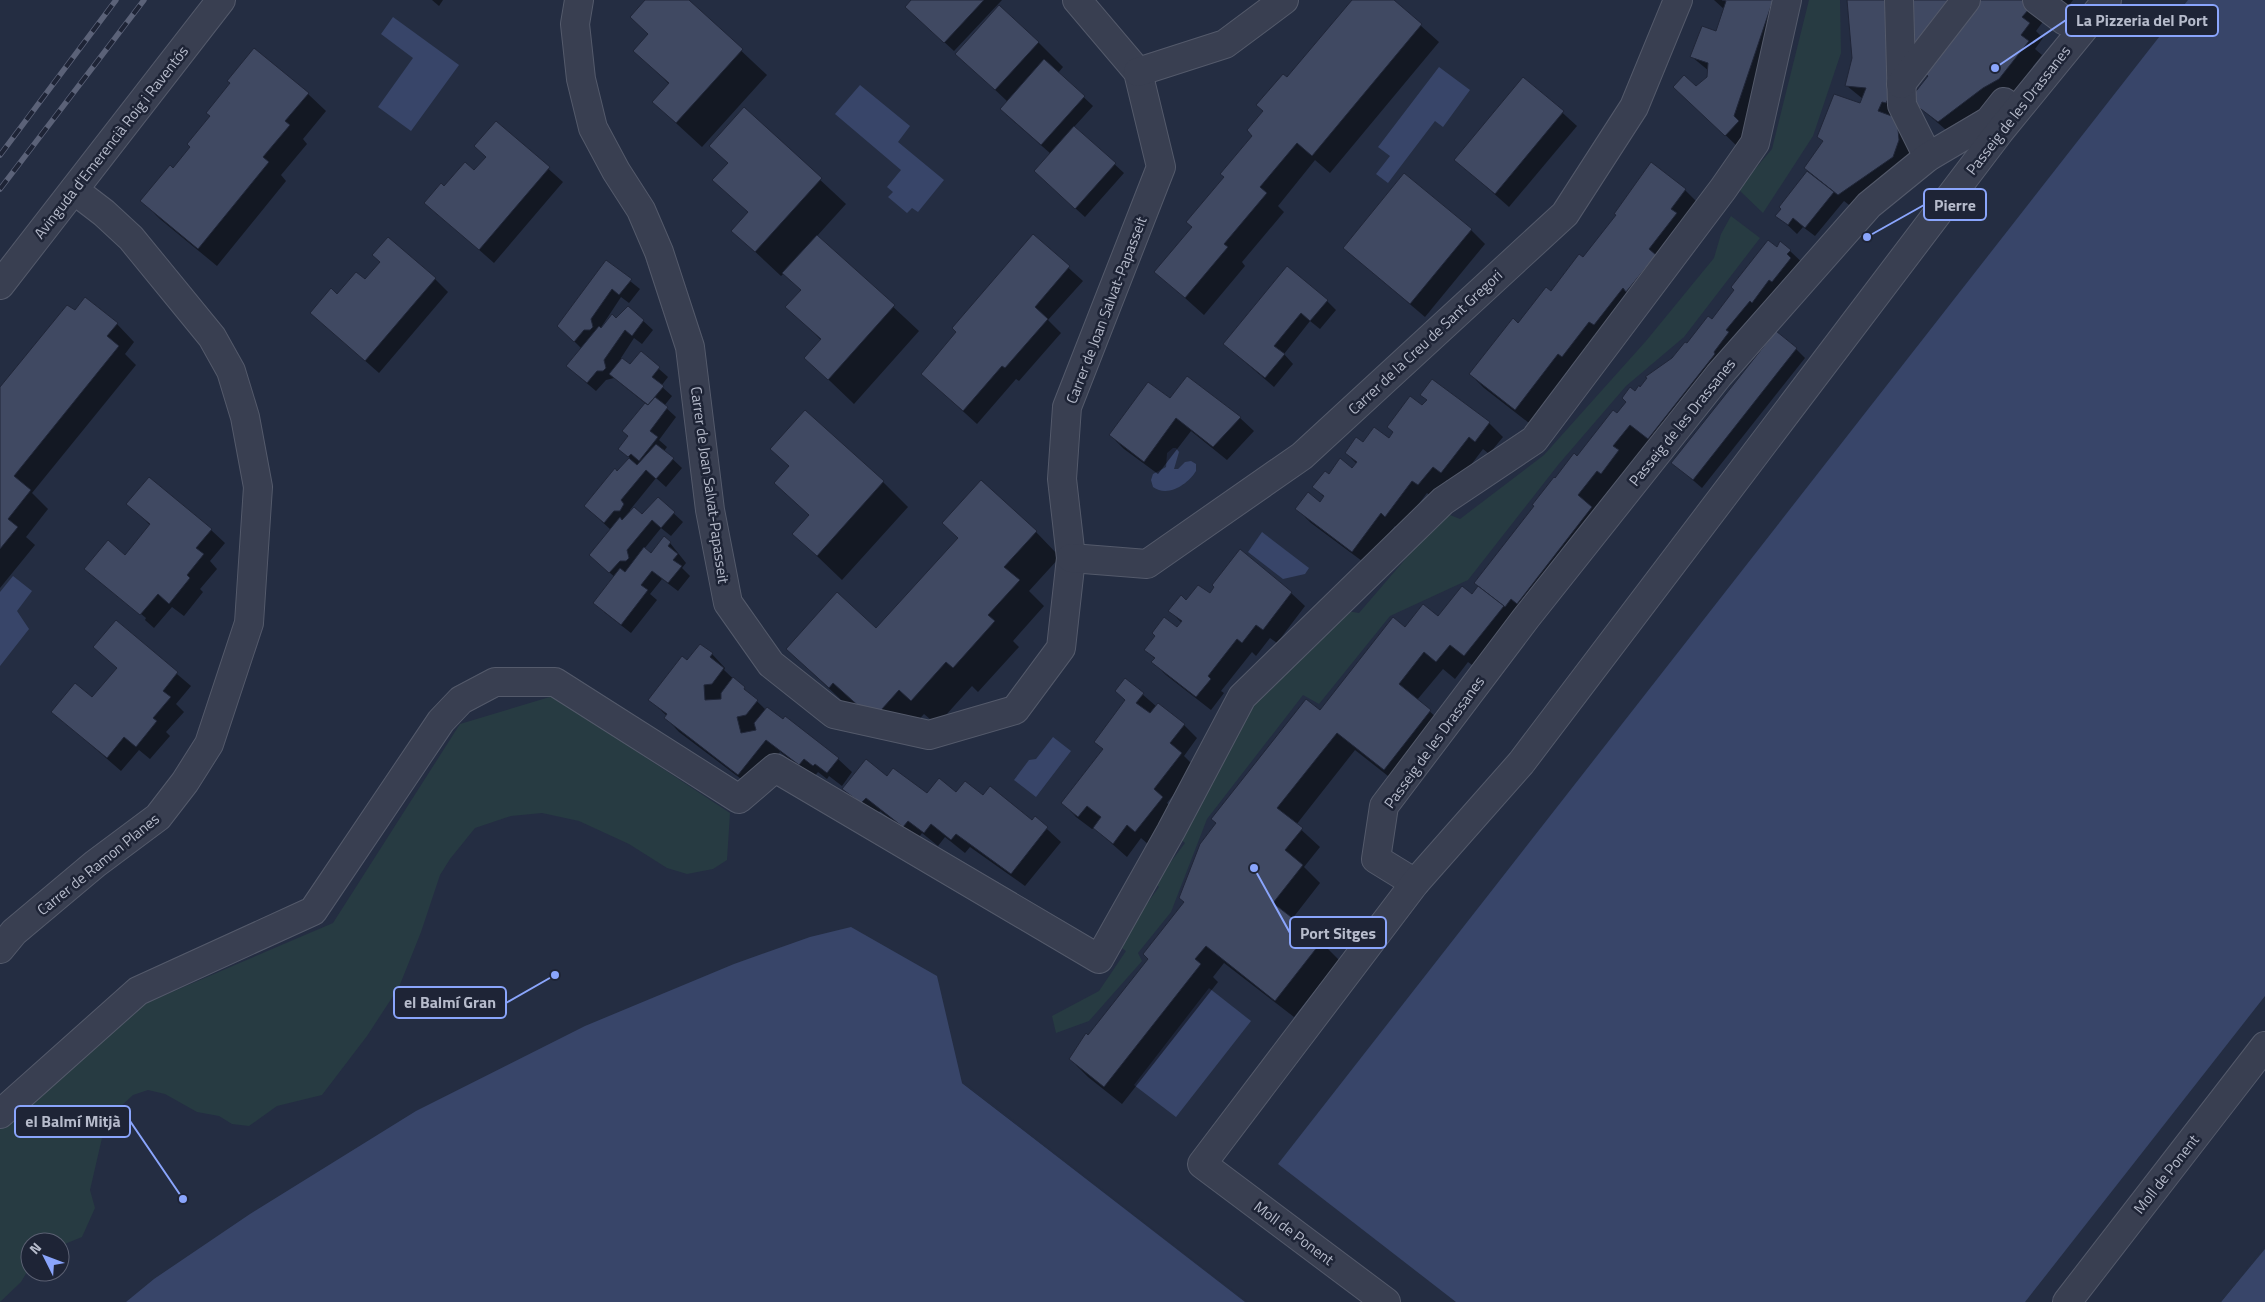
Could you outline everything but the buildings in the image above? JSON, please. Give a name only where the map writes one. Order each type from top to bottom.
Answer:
[{"type":"street","name":"Avinguda d'Emerencià Roig i Raventós","points":[[0,285],[221,0]]},
{"type":"street","name":"Carrer de Joan Salvat-Papasseit","points":[[579,0],[575,24],[581,79],[593,128],[616,171],[641,210],[659,252],[690,347],[710,510],[728,603],[771,664],[834,714],[929,735],[1015,710],[1061,648],[1071,558],[1062,479],[1067,407],[1161,167],[1138,72],[1077,0]]},
{"type":"street","points":[[1138,72],[1225,44],[1284,0]]},
{"type":"street","name":"Carrer de la Creu de Sant Gregori","points":[[1071,558],[1147,564],[1302,456],[1565,214],[1634,107],[1678,0]]},
{"type":"street","points":[[0,1114],[138,991],[313,912],[441,721],[461,700],[495,682],[555,682],[739,799],[775,768],[1099,959],[1171,831],[1242,697],[1443,501],[1534,440],[1723,189],[1755,143],[1788,0]]},
{"type":"street","points":[[1899,0],[1902,105],[1928,157]]},
{"type":"street","points":[[1901,84],[1966,0]]},
{"type":"street","points":[[2038,0],[2065,21]]},
{"type":"street","name":"Passeig de les Drassanes","points":[[1416,884],[1376,859],[1384,806],[1526,618],[1719,375],[1869,205],[1928,157],[1989,121],[2083,0]]},
{"type":"street","name":"Passeig de les Drassanes","points":[[1202,1164],[1416,884],[1521,763],[2000,131],[2107,0]]},
{"type":"street","name":"Carrer de Ramon Planes","points":[[0,948],[14,932],[58,895],[158,817],[209,744],[249,623],[258,487],[245,417],[231,371],[212,337],[131,238],[104,213],[74,190]]},
{"type":"street","name":"Moll de Ponent","points":[[2067,1302],[2265,1046]]},
{"type":"street","name":"Moll de Ponent","points":[[1202,1164],[1386,1302]]},
{"type":"shaded area","points":[[1809,0],[1840,0],[1841,53],[1813,136],[1763,213],[1738,189],[1772,149]]},
{"type":"shaded area","points":[[1731,216],[1760,238],[1684,337],[1626,386],[1558,465],[1468,580],[1390,616],[1319,704],[1303,695],[1207,819],[1171,912],[1138,953],[1142,961],[1089,1021],[1056,1033],[1052,1016],[1099,991],[1126,951],[1117,945],[1159,887],[1155,883],[1185,843],[1177,836],[1249,706],[1341,610],[1359,613],[1445,513],[1460,519],[1544,455],[1646,341],[1714,258],[1721,234]]},
{"type":"shaded area","points":[[553,696],[730,813],[727,860],[713,869],[687,874],[667,868],[629,844],[579,821],[542,813],[511,816],[475,828],[450,859],[440,875],[421,932],[399,987],[367,1036],[322,1095],[277,1106],[249,1126],[232,1124],[219,1116],[197,1112],[165,1094],[148,1090],[133,1095],[118,1109],[102,1138],[90,1190],[95,1208],[82,1237],[70,1242],[70,1232],[20,1232],[21,1282],[0,1302],[0,1129],[2,1123],[144,1004],[333,923],[460,724]]},
{"type":"water","points":[[2188,0],[2265,0],[2265,996],[2025,1302],[1456,1302],[1278,1164]]},
{"type":"water","points":[[393,17],[459,65],[411,131],[378,107],[413,58],[381,34]]},
{"type":"water","points":[[1439,67],[1470,90],[1443,127],[1435,121],[1388,183],[1376,174],[1390,156],[1378,147]]},
{"type":"water","points":[[860,85],[910,126],[898,142],[944,180],[918,212],[912,208],[907,213],[888,197],[893,192],[887,187],[901,170],[835,114]]},
{"type":"water","points":[[1176,448],[1179,452],[1174,469],[1178,469],[1185,462],[1191,461],[1196,464],[1196,471],[1183,485],[1171,490],[1159,490],[1153,487],[1151,480],[1153,474],[1166,467],[1167,453]]},
{"type":"water","points":[[1262,532],[1309,568],[1305,574],[1283,579],[1248,552]]},
{"type":"water","points":[[13,576],[32,591],[17,611],[29,629],[0,666],[0,592]]},
{"type":"water","points":[[1053,737],[1071,751],[1036,797],[1014,780],[1029,760],[1036,759]]},
{"type":"water","points":[[851,927],[937,976],[962,1083],[1245,1302],[126,1302],[154,1279],[250,1214],[416,1111],[585,1026],[734,964],[810,937]]},
{"type":"water","points":[[1209,988],[1251,1021],[1176,1117],[1134,1085]]},
{"type":"water","points":[[2265,1249],[2265,1302],[2221,1302]]},
{"type":"pier","points":[[964,1080],[964,1082],[1248,1302],[962,1083]]},
{"type":"pier","points":[[2265,1246],[2221,1302],[2219,1302],[2263,1247]]},
{"type":"railway","points":[[0,155],[116,0]]},
{"type":"railway","points":[[0,189],[144,0]]},
{"type":"place","name":"La Pizzeria del Port","points":[[1995,68]]},
{"type":"place","name":"Pierre","points":[[1867,237]]},
{"type":"place","name":"Port Sitges","points":[[1254,868]]},
{"type":"place","name":"el Balmí Gran","points":[[555,975]]},
{"type":"place","name":"el Balmí Mitjà","points":[[183,1199]]}]
